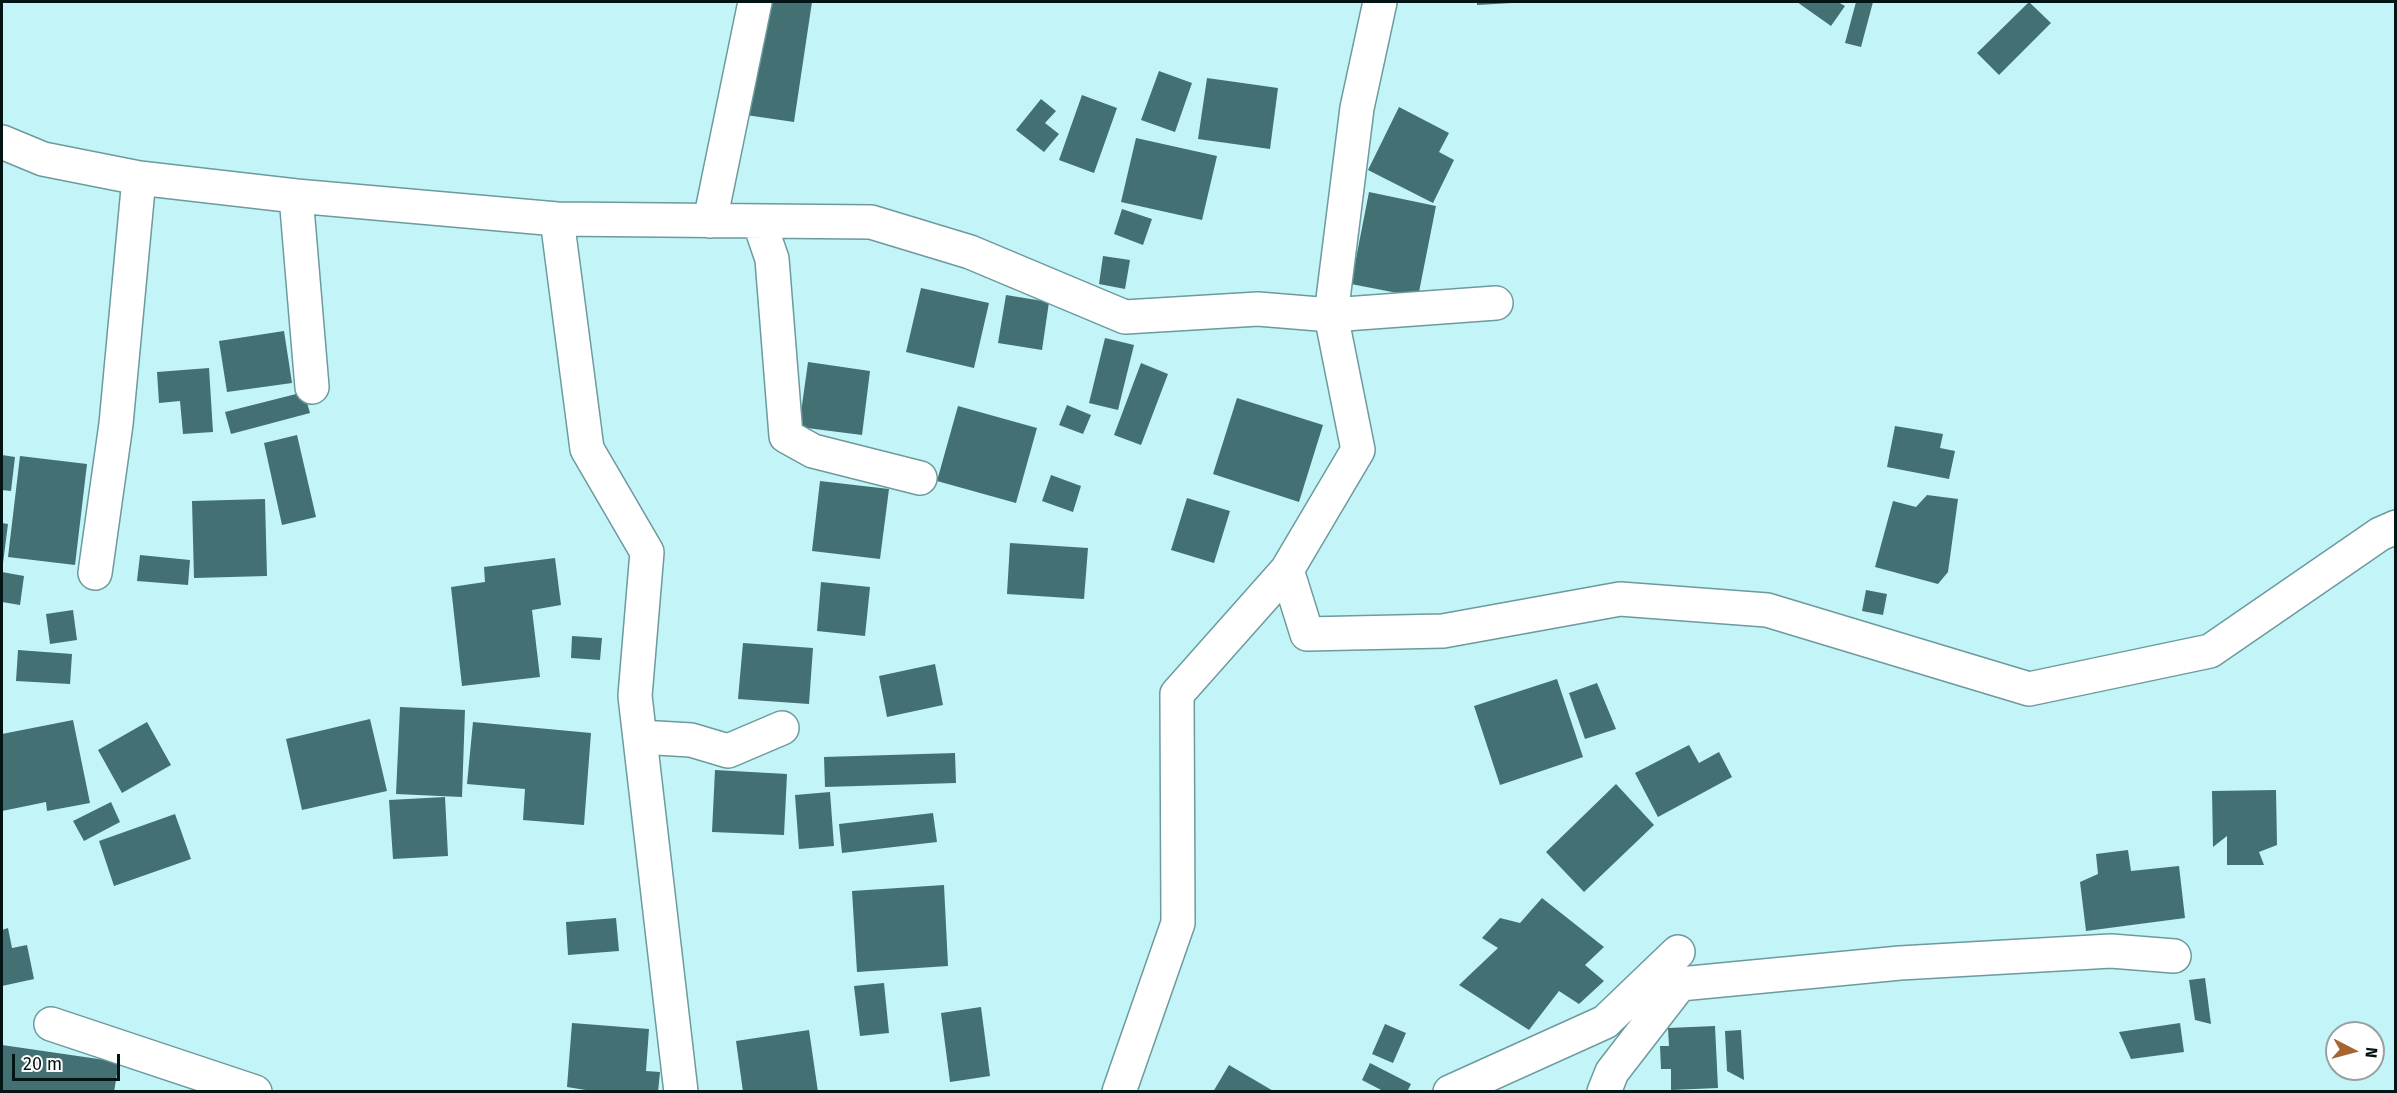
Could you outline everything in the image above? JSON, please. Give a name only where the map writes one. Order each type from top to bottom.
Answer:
[{"type":"street","points":[[710,221],[755,2]]},
{"type":"street","points":[[1119,1092],[1178,923],[1177,694],[1287,570],[1358,450],[1331,315],[1357,108],[1380,2]]},
{"type":"street","points":[[2,142],[43,159],[139,178],[296,196],[557,219],[871,222],[970,252],[1125,317],[1258,309],[1331,315],[1496,303]]},
{"type":"street","points":[[95,573],[116,424],[139,178]]},
{"type":"street","points":[[296,196],[312,387]]},
{"type":"street","points":[[557,219],[587,449],[648,552],[635,696],[681,1092]]},
{"type":"street","points":[[759,221],[772,259],[786,436],[813,451],[920,478]]},
{"type":"street","points":[[1287,570],[1307,634],[1443,631],[1620,599],[1756,609],[1767,610],[2029,689],[2210,651],[2380,534],[2396,526]]},
{"type":"street","points":[[640,736],[691,740],[728,750],[782,728]]},
{"type":"street","points":[[1604,1092],[1612,1072],[1680,984],[1900,963],[2111,951],[2174,956]]},
{"type":"street","points":[[1450,1092],[1605,1022],[1678,952]]},
{"type":"street","points":[[51,1024],[255,1092]]},
{"type":"building","points":[[763,2],[812,2],[794,122],[746,115]]},
{"type":"building","points":[[1477,2],[1512,2],[1512,3],[1477,5]]},
{"type":"building","points":[[1797,2],[1838,2],[1845,6],[1831,26]]},
{"type":"building","points":[[1856,2],[1873,2],[1861,47],[1845,43]]},
{"type":"building","points":[[2029,2],[2051,23],[1999,75],[1977,53]]},
{"type":"building","points":[[1159,71],[1192,83],[1175,132],[1141,120]]},
{"type":"building","points":[[1207,78],[1278,88],[1270,149],[1198,139]]},
{"type":"building","points":[[1082,95],[1117,108],[1094,173],[1059,160]]},
{"type":"building","points":[[1041,99],[1056,111],[1045,123],[1059,134],[1044,152],[1016,130]]},
{"type":"building","points":[[1399,107],[1449,133],[1439,152],[1454,160],[1433,203],[1368,170]]},
{"type":"building","points":[[1136,138],[1217,156],[1202,220],[1121,202]]},
{"type":"building","points":[[1369,192],[1436,206],[1418,297],[1351,284]]},
{"type":"building","points":[[1122,209],[1152,219],[1143,245],[1114,234]]},
{"type":"building","points":[[1103,256],[1130,260],[1125,289],[1099,284]]},
{"type":"building","points":[[921,288],[989,303],[974,368],[906,352]]},
{"type":"building","points":[[1006,295],[1049,302],[1042,350],[998,343]]},
{"type":"building","points":[[284,331],[292,383],[227,392],[219,341]]},
{"type":"building","points":[[1105,338],[1134,345],[1118,410],[1089,403]]},
{"type":"building","points":[[808,362],[870,371],[862,435],[799,427]]},
{"type":"building","points":[[1141,363],[1168,374],[1141,445],[1114,435]]},
{"type":"building","points":[[209,368],[213,432],[183,434],[180,401],[159,403],[157,372]]},
{"type":"building","points":[[304,392],[310,413],[231,434],[225,412]]},
{"type":"building","points":[[1237,398],[1323,425],[1299,502],[1213,474]]},
{"type":"building","points":[[1067,405],[1091,415],[1083,434],[1059,425]]},
{"type":"building","points":[[958,406],[1037,428],[1016,503],[937,481]]},
{"type":"building","points":[[1895,426],[1943,434],[1940,448],[1955,451],[1949,479],[1887,467]]},
{"type":"building","points":[[297,435],[316,517],[282,525],[264,443]]},
{"type":"building","points":[[2,455],[15,457],[11,491],[2,490]]},
{"type":"building","points":[[20,456],[87,464],[75,565],[8,557]]},
{"type":"building","points":[[1051,475],[1081,486],[1073,512],[1042,501]]},
{"type":"building","points":[[820,481],[889,489],[880,559],[812,551]]},
{"type":"building","points":[[1927,495],[1958,499],[1948,572],[1938,584],[1875,567],[1893,501],[1916,507]]},
{"type":"building","points":[[1187,498],[1230,511],[1214,563],[1171,550]]},
{"type":"building","points":[[265,499],[267,576],[194,578],[192,501]]},
{"type":"building","points":[[2,523],[8,524],[3,563],[2,563]]},
{"type":"building","points":[[1010,543],[1088,548],[1084,599],[1007,594]]},
{"type":"building","points":[[140,555],[190,560],[188,585],[137,581]]},
{"type":"building","points":[[555,558],[561,605],[532,610],[540,677],[462,686],[451,587],[485,582],[484,567]]},
{"type":"building","points":[[2,572],[24,576],[20,605],[2,602]]},
{"type":"building","points":[[821,582],[870,587],[865,636],[817,631]]},
{"type":"building","points":[[1866,590],[1887,594],[1883,615],[1862,611]]},
{"type":"building","points":[[73,610],[77,640],[50,644],[46,614]]},
{"type":"building","points":[[572,636],[602,638],[600,660],[571,658]]},
{"type":"building","points":[[743,643],[813,648],[809,704],[738,699]]},
{"type":"building","points":[[18,650],[72,654],[70,684],[16,681]]},
{"type":"building","points":[[935,664],[943,705],[887,717],[879,676]]},
{"type":"building","points":[[1557,679],[1583,757],[1500,785],[1474,706]]},
{"type":"building","points":[[1597,683],[1616,729],[1585,739],[1569,693]]},
{"type":"building","points":[[400,707],[465,710],[462,797],[396,794]]},
{"type":"building","points":[[370,719],[387,791],[302,810],[286,739]]},
{"type":"building","points":[[73,720],[90,803],[47,811],[46,802],[2,811],[2,734]]},
{"type":"building","points":[[147,722],[171,765],[122,793],[98,750]]},
{"type":"building","points":[[473,722],[591,733],[584,825],[523,820],[525,789],[467,784]]},
{"type":"building","points":[[1689,745],[1699,763],[1719,752],[1732,777],[1658,817],[1635,773]]},
{"type":"building","points":[[955,753],[956,783],[825,787],[824,757]]},
{"type":"building","points":[[715,770],[787,774],[784,835],[712,832]]},
{"type":"building","points":[[1616,784],[1654,825],[1584,892],[1546,852]]},
{"type":"building","points":[[2276,790],[2277,845],[2259,852],[2264,865],[2227,865],[2227,836],[2213,847],[2212,791]]},
{"type":"building","points":[[830,792],[834,846],[799,849],[795,795]]},
{"type":"building","points":[[445,797],[448,856],[393,859],[389,800]]},
{"type":"building","points":[[111,802],[120,822],[84,841],[73,821]]},
{"type":"building","points":[[933,813],[937,842],[842,853],[839,824]]},
{"type":"building","points":[[175,814],[191,859],[114,886],[99,841]]},
{"type":"building","points":[[2128,850],[2131,871],[2179,866],[2185,918],[2086,931],[2080,882],[2098,874],[2096,854]]},
{"type":"building","points":[[944,885],[948,966],[857,972],[852,891]]},
{"type":"building","points":[[1542,898],[1604,947],[1585,965],[1604,981],[1579,1004],[1559,991],[1529,1030],[1459,985],[1498,948],[1482,938],[1500,918],[1520,923]]},
{"type":"building","points":[[616,918],[619,951],[568,955],[566,922]]},
{"type":"building","points":[[8,928],[12,948],[27,945],[34,979],[2,986],[2,930]]},
{"type":"building","points":[[2205,978],[2211,1024],[2195,1020],[2189,980]]},
{"type":"building","points":[[884,983],[889,1033],[860,1036],[854,986]]},
{"type":"building","points":[[981,1007],[990,1076],[950,1082],[941,1013]]},
{"type":"building","points":[[572,1023],[649,1029],[646,1071],[660,1072],[658,1092],[598,1092],[567,1087]]},
{"type":"building","points":[[2180,1023],[2184,1052],[2131,1059],[2119,1032]]},
{"type":"building","points":[[1385,1024],[1406,1033],[1393,1063],[1372,1054]]},
{"type":"building","points":[[1715,1026],[1718,1088],[1671,1090],[1671,1069],[1661,1069],[1660,1046],[1669,1046],[1668,1028]]},
{"type":"building","points":[[809,1030],[818,1092],[743,1092],[736,1041]]},
{"type":"building","points":[[1741,1030],[1744,1080],[1727,1071],[1725,1031]]},
{"type":"building","points":[[2,1045],[119,1062],[114,1092],[2,1092]]},
{"type":"building","points":[[1370,1063],[1411,1084],[1407,1092],[1385,1092],[1362,1080]]},
{"type":"building","points":[[1229,1065],[1275,1092],[1213,1092]]}]
